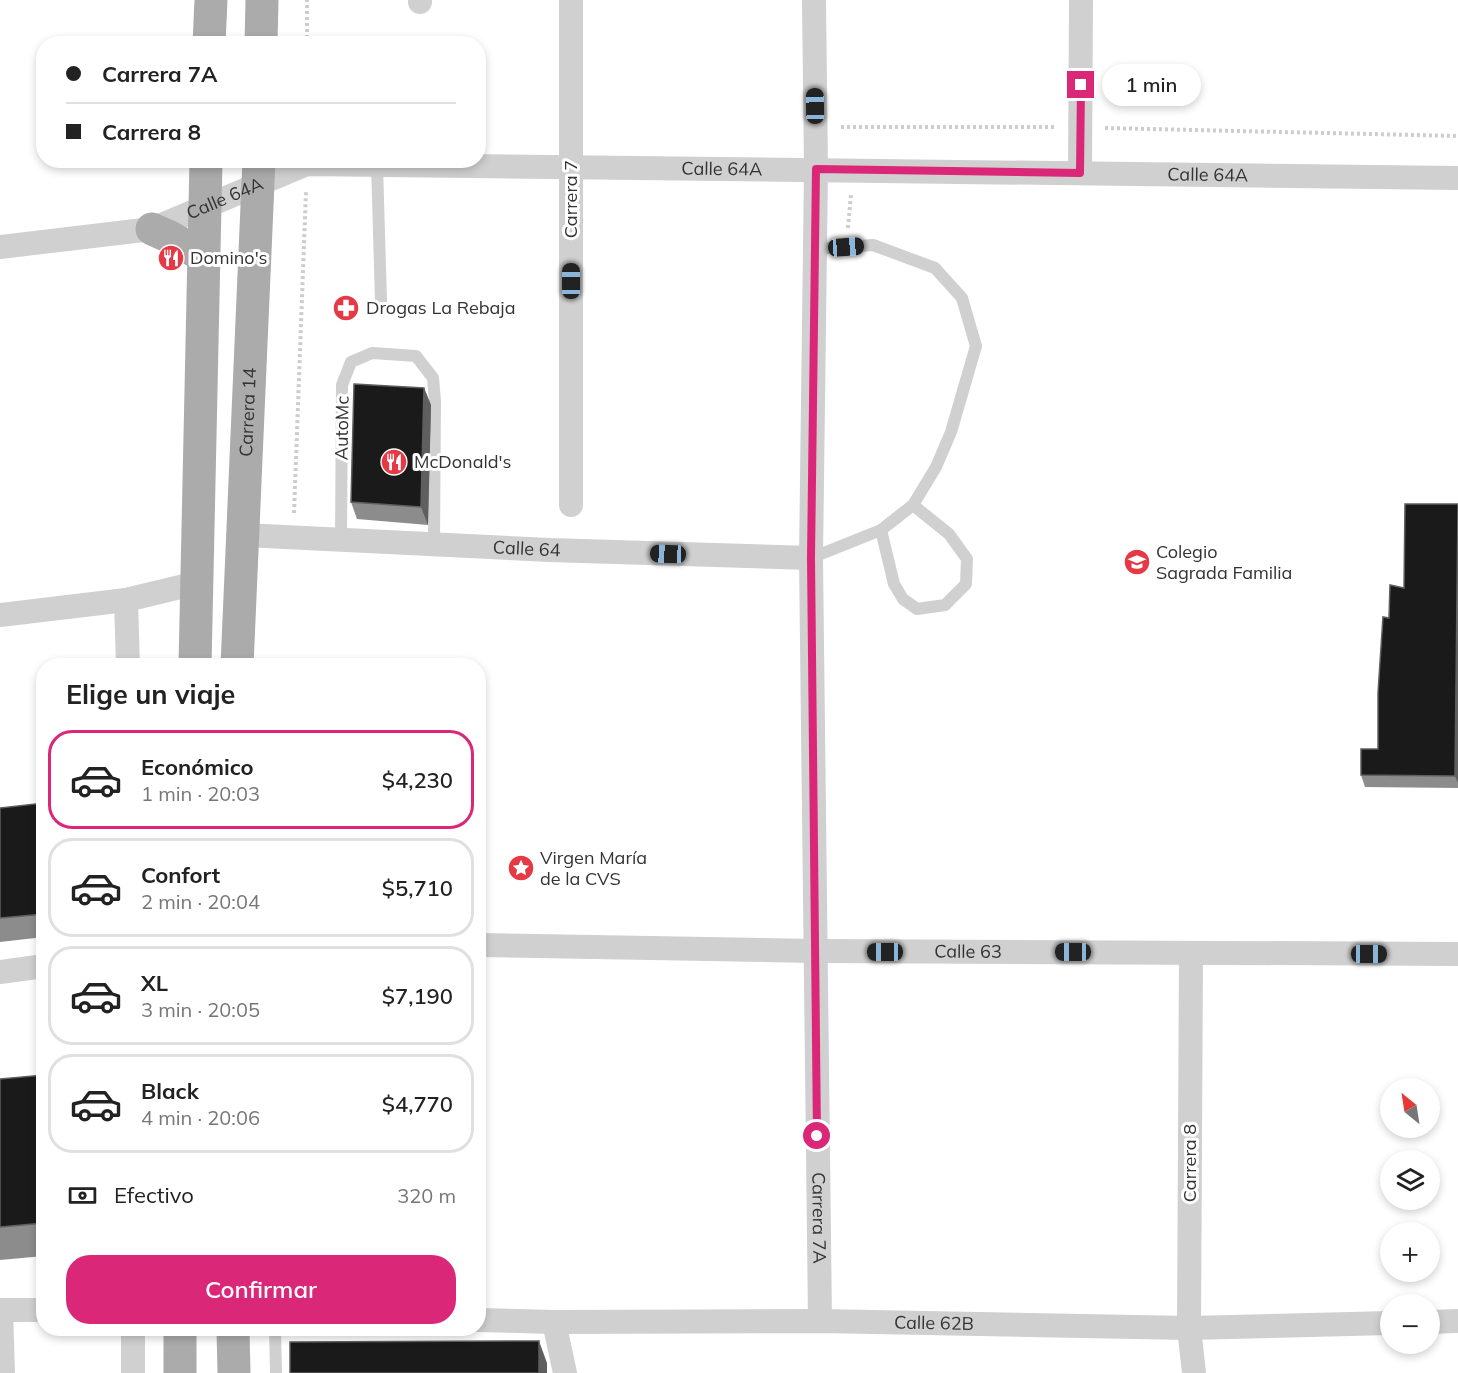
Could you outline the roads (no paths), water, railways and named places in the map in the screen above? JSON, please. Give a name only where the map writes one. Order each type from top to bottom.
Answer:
[{"type":"main road","points":[[210,36],[211,0]]},
{"type":"main road","points":[[261,36],[262,0]]},
{"type":"main road","points":[[195,658],[206,168]]},
{"type":"main road","name":"Carrera 14","points":[[237,658],[259,172]]},
{"type":"main road","points":[[152,229],[205,257]]},
{"type":"main road","points":[[180,1336],[180,1373]]},
{"type":"main road","points":[[234,1336],[234,1373]]},
{"type":"street","name":"Carrera 7","points":[[571,0],[571,505]]},
{"type":"street","name":"Carrera 7A","points":[[813,0],[816,169],[811,558],[820,1321]]},
{"type":"street","points":[[1080,173],[1081,0]]},
{"type":"street","name":"Calle 64A","points":[[486,166],[1458,178]]},
{"type":"street","name":"Calle 64A","points":[[0,247],[152,229],[205,206],[259,172],[283,168]]},
{"type":"street","name":"Calle 64","points":[[242,535],[811,558]]},
{"type":"street","points":[[0,615],[126,600],[196,583]]},
{"type":"street","points":[[126,600],[128,658]]},
{"type":"street","name":"Calle 63","points":[[486,945],[815,951],[1458,954]]},
{"type":"street","name":"Carrera 8","points":[[1191,953],[1189,1328],[1194,1373]]},
{"type":"street","points":[[0,972],[36,967]]},
{"type":"street","points":[[3,1373],[0,1310],[36,1310]]},
{"type":"street","name":"Calle 62B","points":[[486,1320],[820,1321],[1189,1328],[1380,1323]]},
{"type":"street","points":[[1440,1322],[1458,1321]]},
{"type":"street","points":[[554,1322],[565,1373]]},
{"type":"street","points":[[133,1336],[134,1373]]},
{"type":"lane","points":[[376,168],[381,301]]},
{"type":"lane","points":[[811,558],[881,530],[913,505],[936,467],[951,432],[976,346],[963,298],[935,268],[873,245],[814,249]]},
{"type":"lane","name":"AutoMc","points":[[340,540],[342,385],[351,362],[372,353],[416,356],[433,378],[435,401],[434,544]]},
{"type":"lane","points":[[881,530],[894,584],[903,599],[917,609],[945,605],[966,584],[967,559],[950,534],[913,505]]},
{"type":"lane","points":[[275,1336],[276,1373]]},
{"type":"place","name":"Domino's","points":[[171,258]]},
{"type":"place","name":"Drogas La Rebaja","points":[[346,308]]},
{"type":"place","name":"McDonald's","points":[[394,462]]},
{"type":"place","name":"Colegio Sagrada Familia","points":[[1137,562]]},
{"type":"place","name":"Virgen María de la CVS","points":[[521,868]]}]
